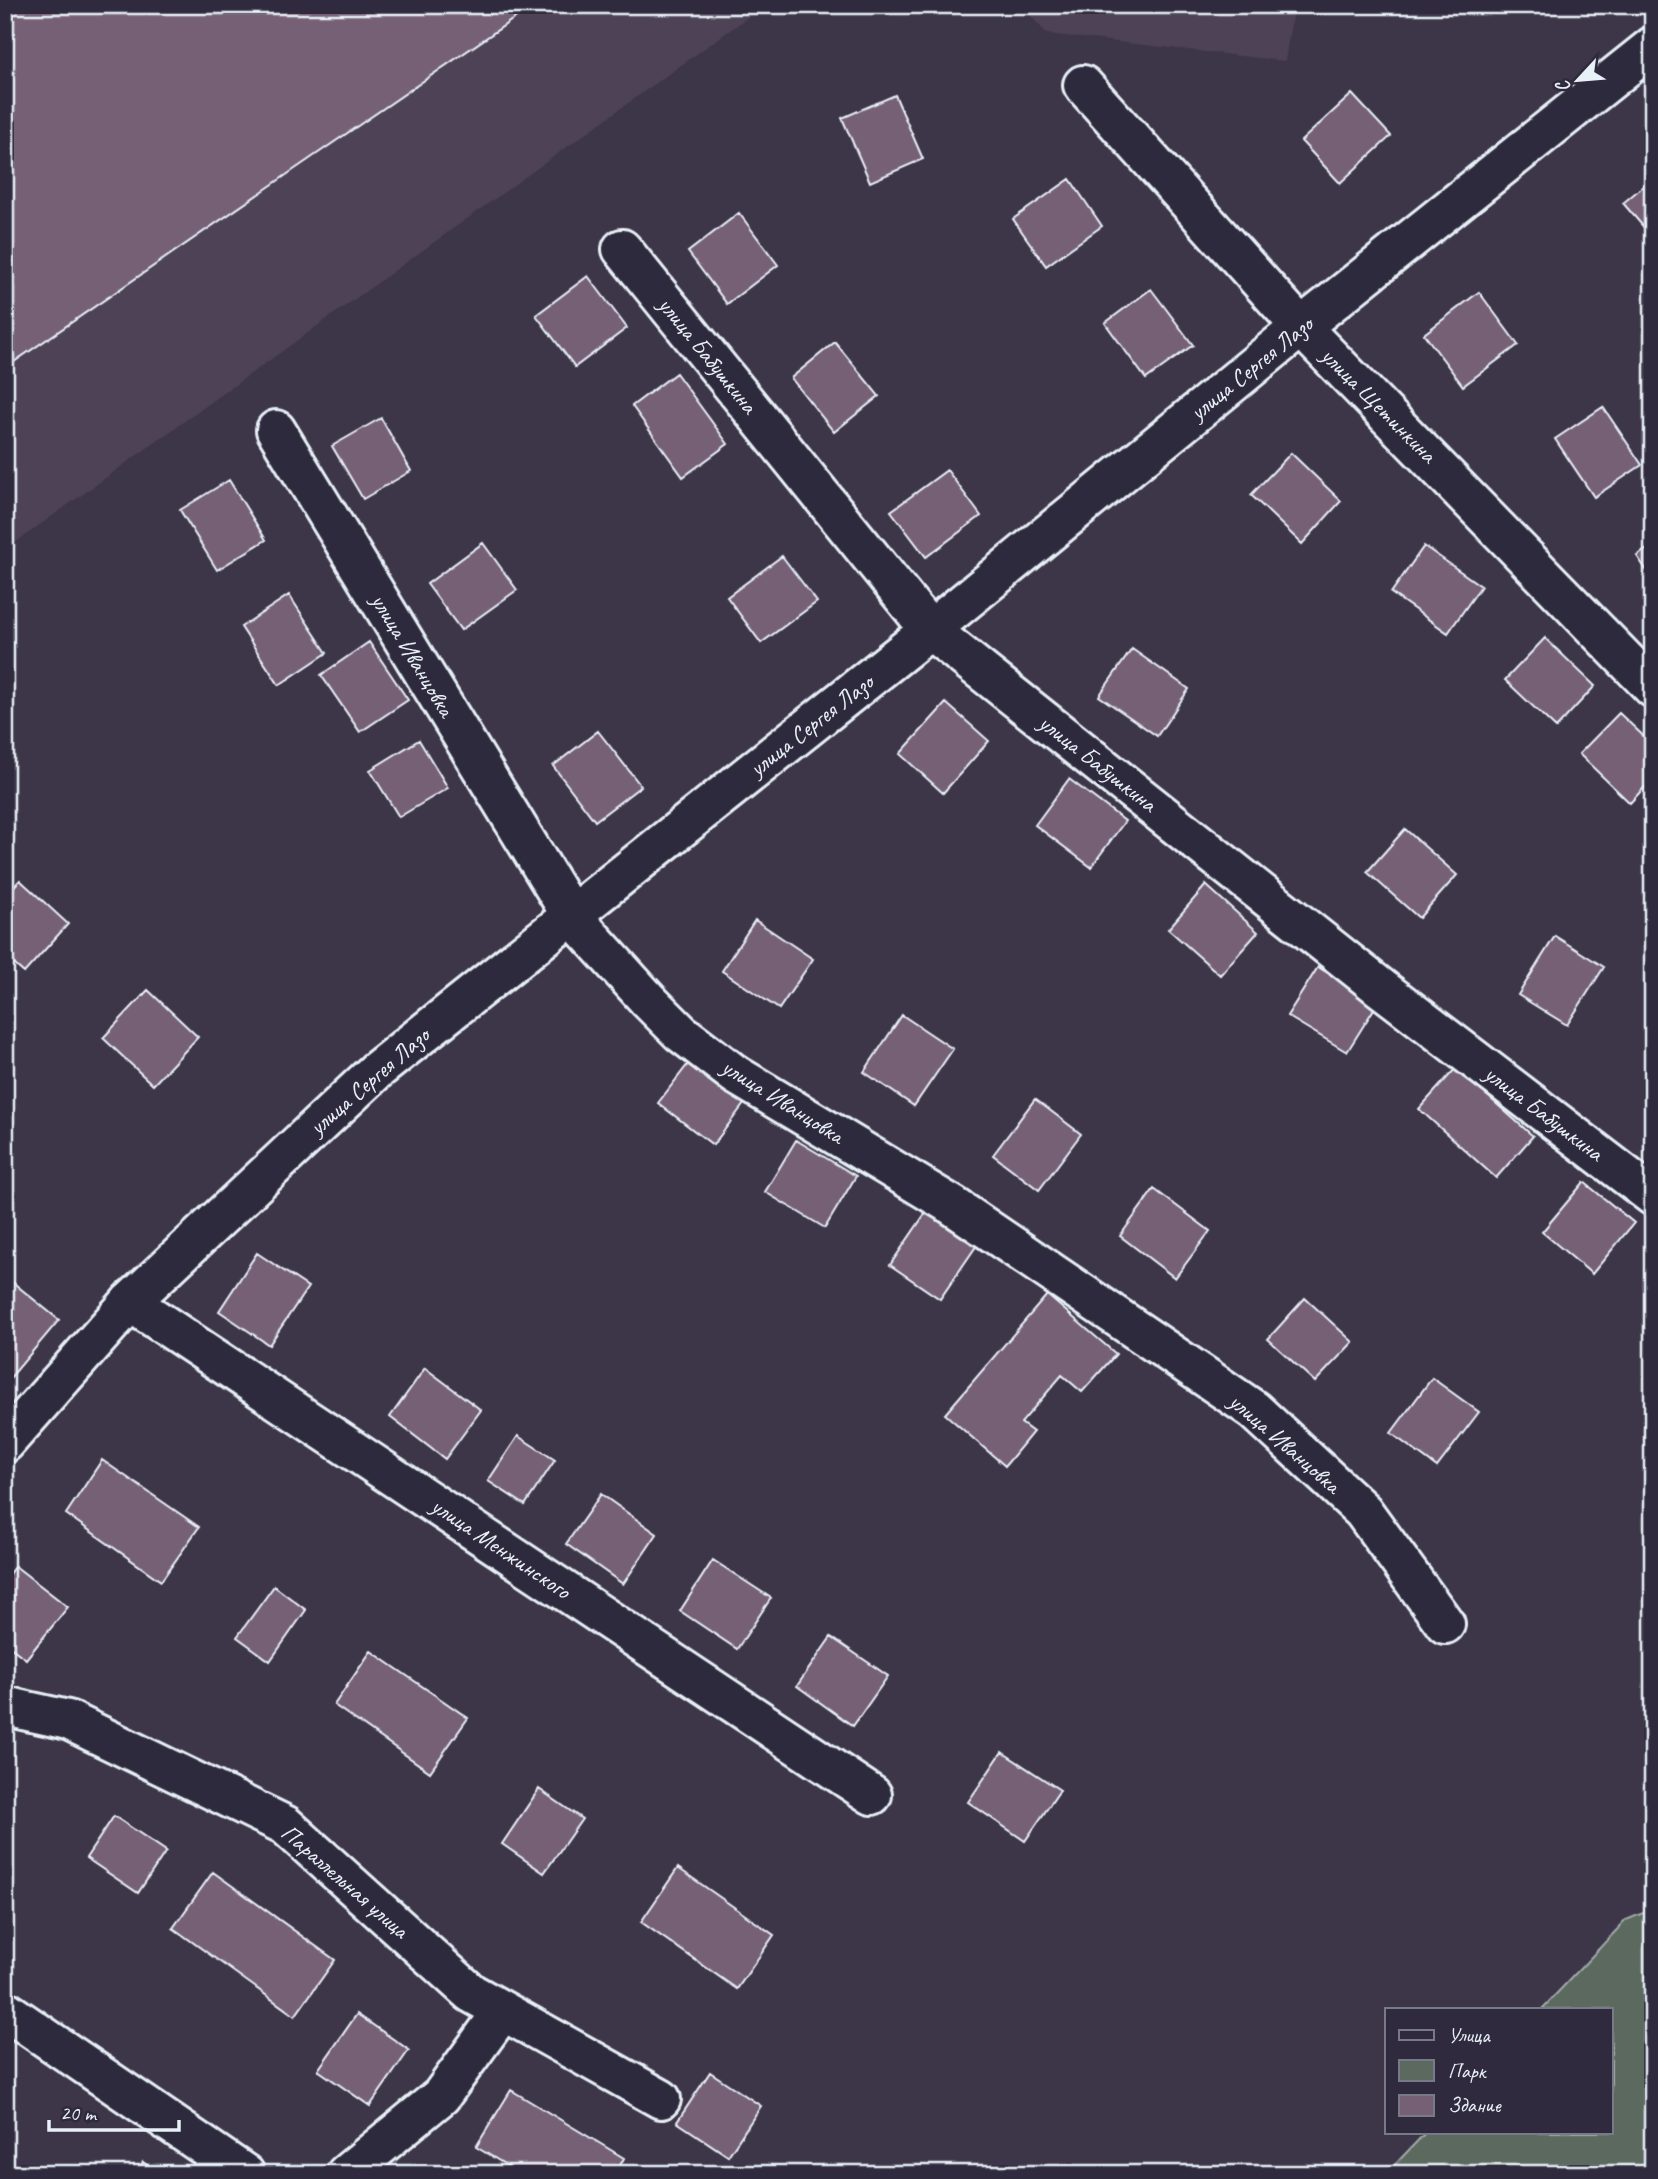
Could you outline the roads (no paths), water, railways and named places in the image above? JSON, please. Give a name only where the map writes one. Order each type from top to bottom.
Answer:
[{"type":"street","name":"улица Сергея Лазо","points":[[5,1443],[130,1302],[376,1071],[930,630],[1301,327],[1653,46]]},
{"type":"street","name":"улица Щетинкина","points":[[1083,85],[1301,327],[1653,688]]},
{"type":"street","name":"улица Бабушкина","points":[[622,249],[930,630],[1381,988],[1653,1196]]},
{"type":"street","name":"улица Иванцовка","points":[[276,430],[571,915],[681,1033],[736,1075],[952,1205],[1254,1410],[1363,1511],[1445,1624]]},
{"type":"street","name":"улица Менжинского","points":[[130,1302],[872,1795]]},
{"type":"street","name":"Параллельная улица","points":[[5,1706],[68,1720],[285,1825],[471,1993],[661,2099]]},
{"type":"street","points":[[5,2010],[245,2174]]},
{"type":"street","points":[[346,2174],[441,2096],[502,2012]]}]
